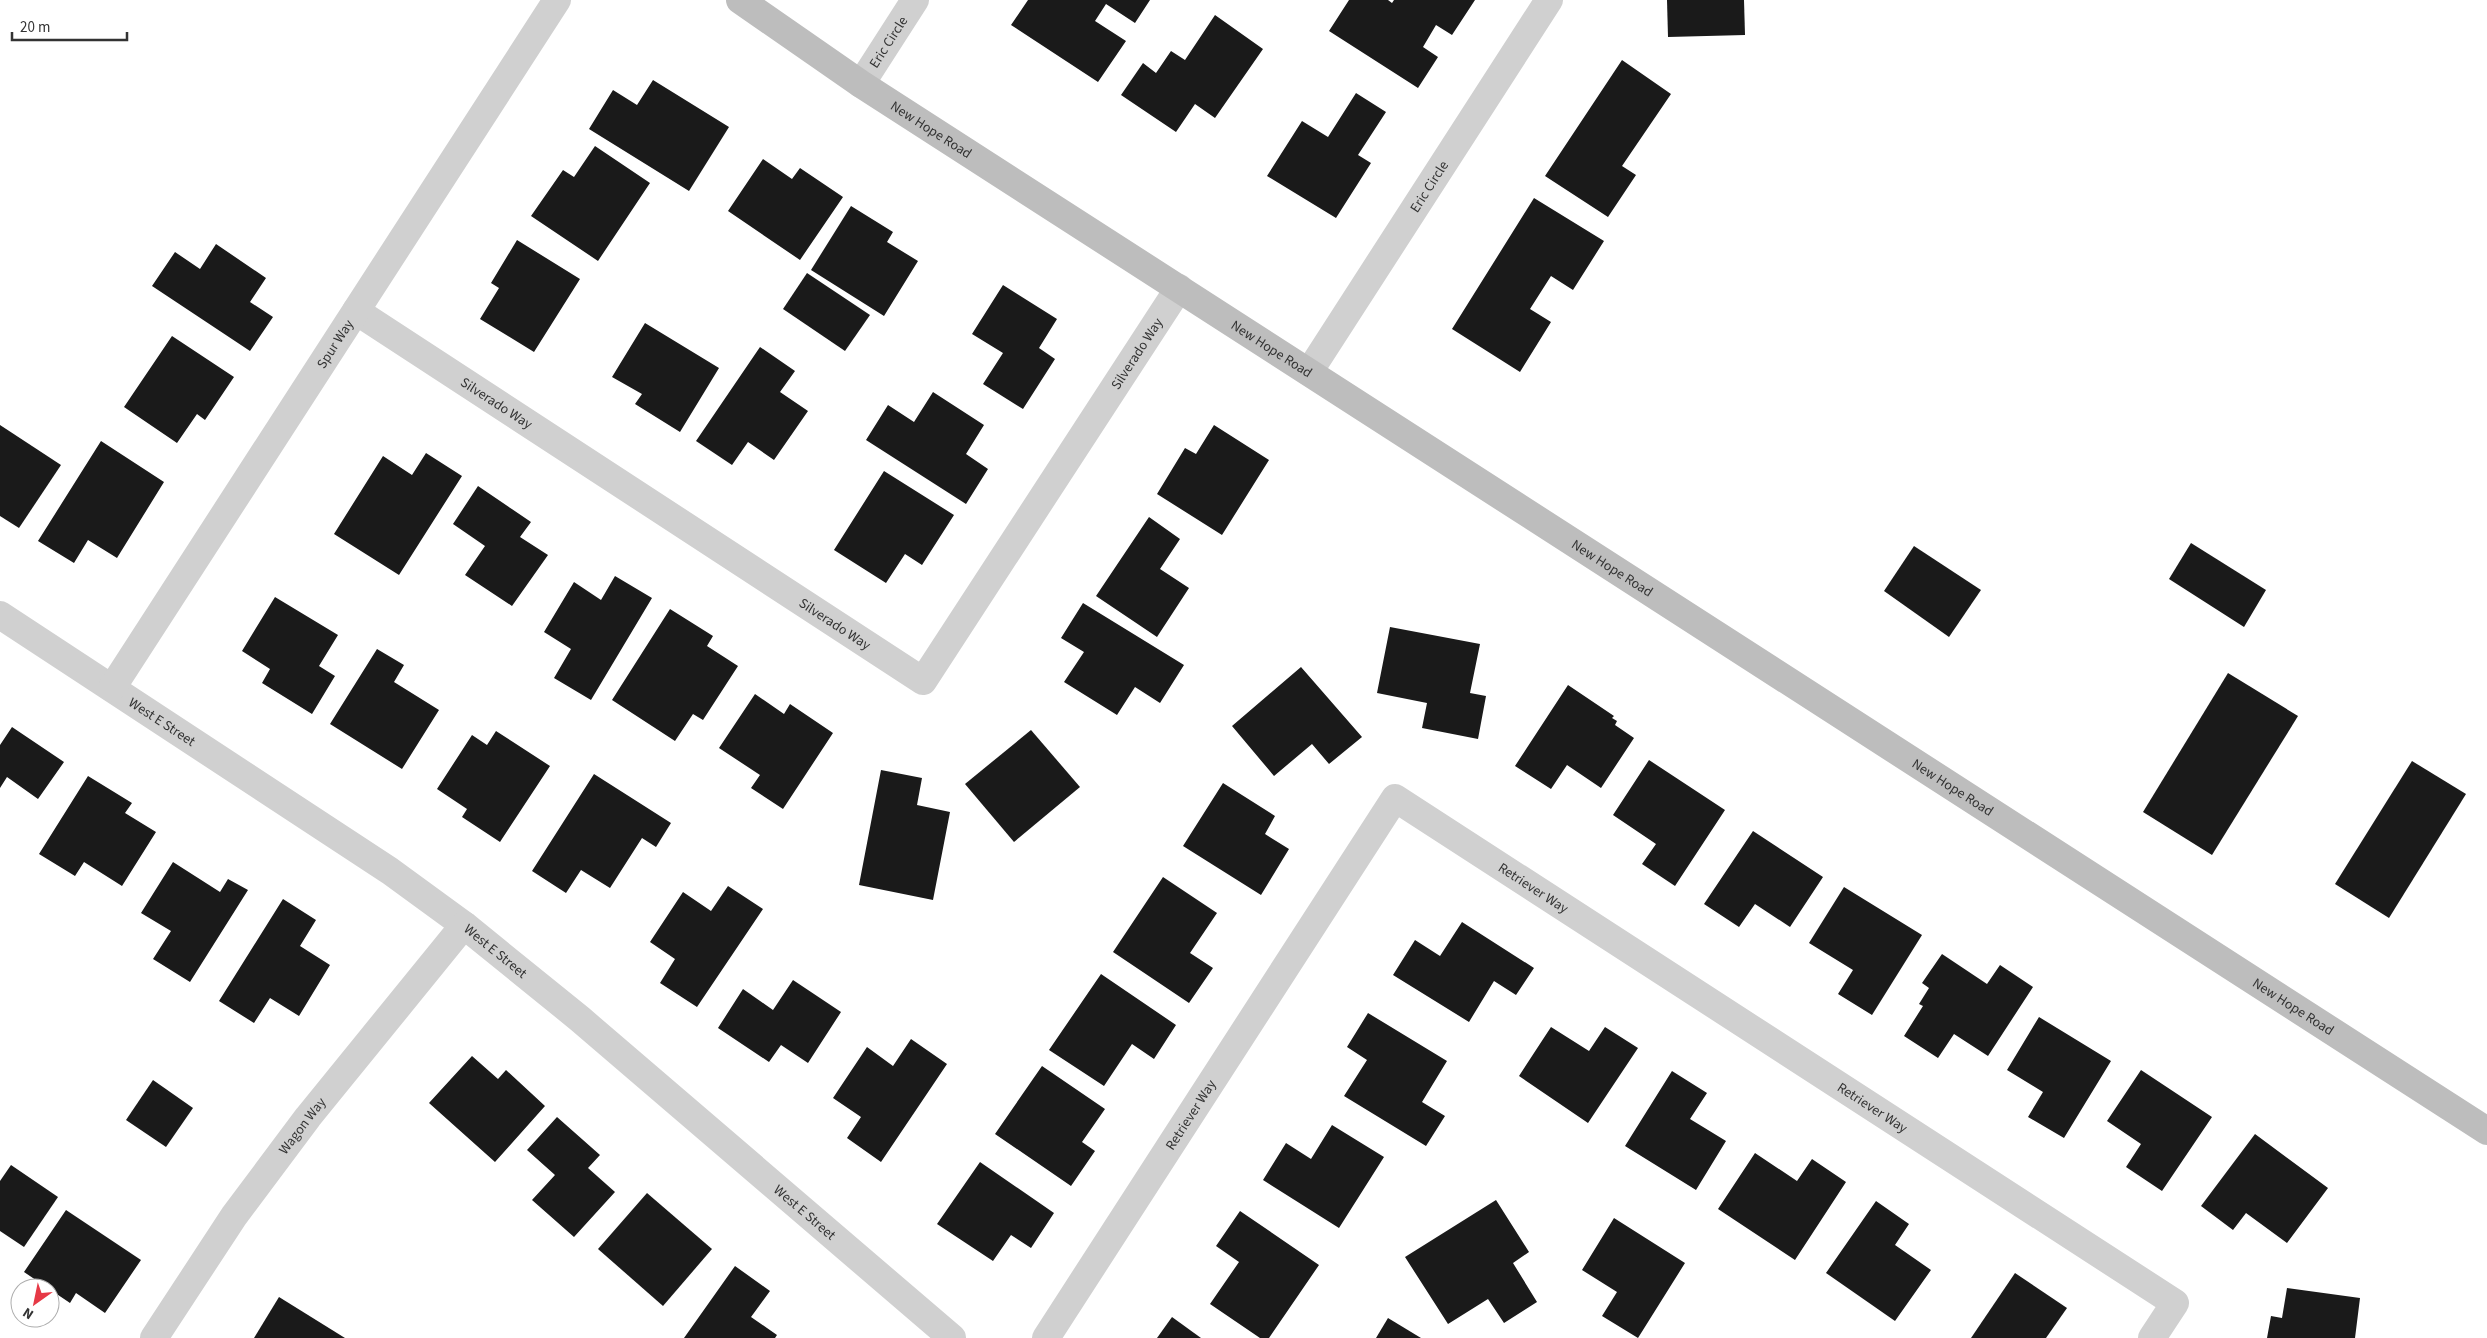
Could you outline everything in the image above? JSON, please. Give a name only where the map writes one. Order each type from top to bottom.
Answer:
[{"type":"main road","name":"New Hope Road","points":[[740,0],[861,84],[2487,1131]]},
{"type":"street","name":"Spur Way","points":[[112,688],[557,0]]},
{"type":"street","name":"Eric Circle","points":[[861,84],[916,0]]},
{"type":"street","name":"Eric Circle","points":[[1309,372],[1549,0]]},
{"type":"street","name":"Silverado Way","points":[[356,311],[923,681],[1179,288]]},
{"type":"street","name":"West E Street","points":[[0,615],[390,872],[464,925],[580,1019],[952,1338]]},
{"type":"street","name":"Retriever Way","points":[[1046,1338],[1395,798],[2175,1303],[2152,1338]]},
{"type":"street","name":"Wagon Way","points":[[154,1338],[234,1216],[308,1117],[464,925]]},
{"type":"building","points":[[1028,0],[1150,0],[1135,23],[1106,4],[1095,21],[1126,41],[1098,82],[1011,25]]},
{"type":"building","points":[[1349,0],[1388,0],[1392,3],[1394,0],[1475,0],[1452,35],[1436,25],[1423,47],[1438,57],[1418,88],[1329,31]]},
{"type":"building","points":[[1667,0],[1744,0],[1745,35],[1668,37]]},
{"type":"building","points":[[1215,15],[1263,49],[1215,118],[1195,104],[1176,132],[1121,95],[1143,63],[1156,73],[1171,51],[1185,60]]},
{"type":"building","points":[[1622,60],[1671,94],[1622,166],[1636,175],[1608,217],[1545,176]]},
{"type":"building","points":[[653,80],[729,127],[689,191],[589,129],[613,90],[637,105]]},
{"type":"building","points":[[1356,93],[1386,112],[1358,155],[1371,163],[1336,218],[1267,176],[1302,121],[1328,137]]},
{"type":"building","points":[[595,146],[650,183],[598,261],[531,216],[563,170],[574,177]]},
{"type":"building","points":[[763,159],[792,179],[800,168],[843,197],[800,260],[728,211]]},
{"type":"building","points":[[1534,198],[1604,241],[1573,290],[1551,276],[1530,309],[1551,322],[1520,372],[1452,329]]},
{"type":"building","points":[[851,206],[893,232],[887,242],[918,261],[884,316],[811,270]]},
{"type":"building","points":[[517,240],[580,279],[534,352],[480,319],[499,288],[491,283]]},
{"type":"building","points":[[216,244],[266,278],[250,302],[273,317],[250,351],[152,286],[175,252],[200,269]]},
{"type":"building","points":[[807,273],[870,315],[845,351],[783,309]]},
{"type":"building","points":[[1003,285],[1057,319],[1039,348],[1055,359],[1023,409],[983,384],[1003,353],[972,334]]},
{"type":"building","points":[[645,323],[719,368],[680,432],[635,404],[642,394],[612,377]]},
{"type":"building","points":[[172,336],[234,377],[205,420],[197,414],[177,443],[124,407]]},
{"type":"building","points":[[760,347],[795,371],[780,392],[808,411],[774,460],[748,442],[732,465],[696,441]]},
{"type":"building","points":[[933,392],[984,425],[966,454],[988,469],[966,504],[866,440],[888,405],[914,422]]},
{"type":"building","points":[[0,425],[61,465],[19,528],[0,516]]},
{"type":"building","points":[[1214,425],[1269,460],[1222,535],[1157,494],[1185,448],[1196,454]]},
{"type":"building","points":[[101,441],[164,482],[117,558],[88,540],[74,563],[38,541]]},
{"type":"building","points":[[426,453],[462,476],[399,575],[334,534],[383,456],[412,475]]},
{"type":"building","points":[[884,471],[954,515],[922,565],[905,554],[886,583],[834,550]]},
{"type":"building","points":[[478,486],[531,522],[520,537],[548,555],[512,606],[465,575],[485,546],[453,524]]},
{"type":"building","points":[[1149,517],[1180,539],[1160,569],[1189,588],[1157,637],[1096,596]]},
{"type":"building","points":[[2191,543],[2266,590],[2244,627],[2169,579]]},
{"type":"building","points":[[1914,546],[1981,590],[1949,637],[1884,591]]},
{"type":"building","points":[[615,576],[652,598],[591,700],[554,678],[571,649],[544,632],[574,582],[601,600]]},
{"type":"building","points":[[275,597],[338,635],[319,666],[335,676],[312,714],[262,683],[270,669],[242,651]]},
{"type":"building","points":[[1083,603],[1184,665],[1160,703],[1135,687],[1117,715],[1064,682],[1084,652],[1061,638]]},
{"type":"building","points":[[670,609],[713,636],[707,646],[738,666],[703,720],[693,714],[675,741],[612,700]]},
{"type":"building","points":[[1390,627],[1480,644],[1470,693],[1486,696],[1478,739],[1422,728],[1427,703],[1377,693]]},
{"type":"building","points":[[377,649],[404,665],[394,682],[439,710],[402,769],[330,724]]},
{"type":"building","points":[[1301,667],[1362,737],[1329,764],[1312,744],[1274,776],[1232,726]]},
{"type":"building","points":[[2228,673],[2298,716],[2212,855],[2143,812]]},
{"type":"building","points":[[1568,685],[1614,716],[1612,718],[1617,721],[1615,725],[1634,738],[1601,788],[1567,765],[1551,789],[1515,766]]},
{"type":"building","points":[[755,694],[784,714],[790,704],[833,733],[783,809],[751,788],[760,775],[719,748]]},
{"type":"building","points":[[12,727],[64,762],[38,799],[7,777],[0,788],[0,745]]},
{"type":"building","points":[[1031,730],[1080,787],[1014,842],[965,784]]},
{"type":"building","points":[[496,731],[550,766],[500,842],[462,817],[467,809],[437,789],[472,735],[487,745]]},
{"type":"building","points":[[1649,760],[1725,810],[1675,886],[1642,864],[1656,844],[1613,815]]},
{"type":"building","points":[[2412,761],[2466,794],[2389,918],[2335,884]]},
{"type":"building","points":[[881,770],[922,778],[917,805],[950,812],[933,900],[859,885]]},
{"type":"building","points":[[594,774],[671,823],[656,847],[642,838],[610,888],[581,870],[566,893],[532,871]]},
{"type":"building","points":[[88,776],[132,803],[125,813],[156,832],[122,886],[84,862],[75,876],[39,854]]},
{"type":"building","points":[[1223,783],[1275,816],[1265,834],[1289,849],[1261,895],[1183,846]]},
{"type":"building","points":[[1753,831],[1823,877],[1790,927],[1755,904],[1739,927],[1704,904]]},
{"type":"building","points":[[173,862],[220,892],[228,879],[248,890],[190,982],[153,959],[171,931],[141,913]]},
{"type":"building","points":[[1163,877],[1217,913],[1190,953],[1213,968],[1189,1003],[1113,952]]},
{"type":"building","points":[[728,886],[763,909],[697,1007],[660,983],[675,959],[650,942],[683,892],[711,911]]},
{"type":"building","points":[[1844,887],[1922,935],[1872,1015],[1838,994],[1853,970],[1809,943]]},
{"type":"building","points":[[283,899],[316,920],[300,946],[330,965],[299,1016],[270,998],[254,1023],[219,1001]]},
{"type":"building","points":[[1462,922],[1534,968],[1516,995],[1494,981],[1469,1022],[1393,975],[1415,940],[1440,956]]},
{"type":"building","points":[[1942,954],[1987,984],[2000,965],[2033,987],[1988,1056],[1954,1034],[1938,1058],[1904,1036],[1923,1006],[1919,1004],[1929,988],[1922,983]]},
{"type":"building","points":[[1101,974],[1176,1025],[1154,1059],[1132,1044],[1104,1086],[1049,1050]]},
{"type":"building","points":[[793,980],[841,1012],[808,1063],[781,1045],[769,1062],[718,1028],[743,989],[773,1010]]},
{"type":"building","points":[[1368,1013],[1447,1061],[1422,1102],[1445,1116],[1426,1146],[1344,1096],[1367,1060],[1347,1047]]},
{"type":"building","points":[[2039,1017],[2111,1061],[2064,1138],[2028,1117],[2043,1092],[2007,1070]]},
{"type":"building","points":[[1551,1027],[1589,1051],[1605,1027],[1638,1048],[1588,1123],[1519,1076]]},
{"type":"building","points":[[911,1039],[947,1064],[881,1162],[847,1138],[861,1117],[833,1098],[867,1047],[893,1066]]},
{"type":"building","points":[[472,1056],[498,1079],[506,1070],[545,1106],[495,1162],[429,1103]]},
{"type":"building","points":[[1042,1066],[1105,1109],[1082,1142],[1095,1151],[1071,1186],[995,1134]]},
{"type":"building","points":[[2141,1070],[2212,1117],[2162,1191],[2126,1167],[2141,1144],[2107,1121]]},
{"type":"building","points":[[1672,1071],[1707,1093],[1690,1119],[1726,1141],[1696,1190],[1625,1146]]},
{"type":"building","points":[[153,1080],[193,1108],[166,1147],[126,1120]]},
{"type":"building","points":[[557,1117],[600,1155],[588,1168],[615,1192],[574,1237],[532,1200],[555,1175],[527,1150]]},
{"type":"building","points":[[1332,1125],[1384,1157],[1339,1228],[1263,1180],[1286,1143],[1311,1159]]},
{"type":"building","points":[[2255,1134],[2328,1188],[2287,1243],[2246,1213],[2233,1230],[2201,1206]]},
{"type":"building","points":[[1755,1153],[1797,1181],[1812,1159],[1846,1182],[1795,1260],[1718,1209]]},
{"type":"building","points":[[980,1162],[1054,1213],[1031,1248],[1011,1235],[993,1261],[937,1224]]},
{"type":"building","points":[[11,1165],[58,1197],[24,1247],[0,1231],[0,1181]]},
{"type":"building","points":[[647,1193],[712,1249],[663,1306],[598,1249]]},
{"type":"building","points":[[1496,1200],[1529,1252],[1513,1263],[1537,1302],[1504,1323],[1488,1299],[1448,1324],[1405,1257]]},
{"type":"building","points":[[1876,1201],[1909,1224],[1895,1245],[1931,1270],[1895,1321],[1826,1273]]},
{"type":"building","points":[[66,1210],[141,1260],[105,1313],[76,1293],[70,1303],[60,1296],[60,1278],[33,1278],[24,1272]]},
{"type":"building","points":[[1240,1211],[1319,1265],[1269,1338],[1260,1338],[1210,1304],[1239,1262],[1216,1246]]},
{"type":"building","points":[[1614,1218],[1685,1263],[1638,1338],[1602,1316],[1617,1292],[1582,1270]]},
{"type":"building","points":[[735,1266],[770,1291],[751,1317],[777,1335],[775,1338],[684,1338]]},
{"type":"building","points":[[2015,1273],[2067,1308],[2046,1338],[1971,1338]]},
{"type":"building","points":[[2287,1288],[2360,1298],[2355,1338],[2267,1338],[2271,1316],[2282,1318]]},
{"type":"building","points":[[279,1297],[345,1338],[254,1338]]},
{"type":"building","points":[[1172,1317],[1201,1338],[1157,1338]]},
{"type":"building","points":[[1388,1318],[1421,1338],[1376,1338]]}]
